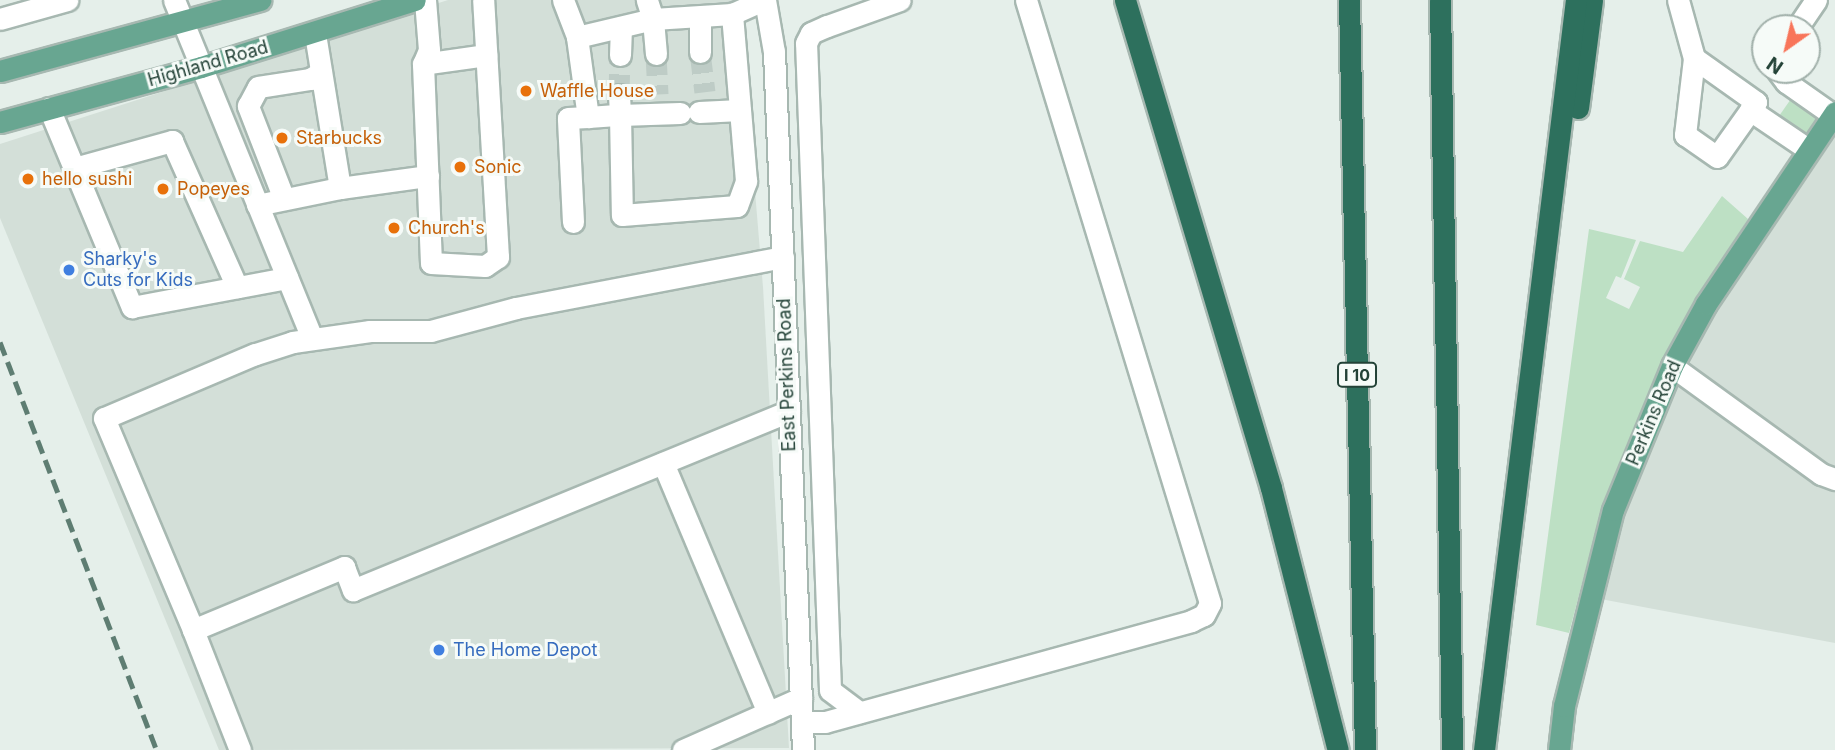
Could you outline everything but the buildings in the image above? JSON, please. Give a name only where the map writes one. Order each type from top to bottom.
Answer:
[{"type":"highway","points":[[1125,0],[1271,488],[1338,750]]},
{"type":"highway","name":"I 10","points":[[1349,0],[1366,750]]},
{"type":"highway","points":[[1440,0],[1452,750]]},
{"type":"highway","points":[[1484,750],[1543,288],[1576,0]]},
{"type":"highway","points":[[1543,288],[1581,95],[1592,0]]},
{"type":"main road","points":[[0,71],[260,0]]},
{"type":"main road","name":"Highland Road","points":[[0,122],[201,68],[415,0]]},
{"type":"main road","name":"Perkins Road","points":[[1559,750],[1564,706],[1613,510],[1672,366],[1706,304],[1834,114]]},
{"type":"street","points":[[174,0],[312,338]]},
{"type":"street","points":[[425,0],[429,50],[423,64],[431,263],[485,266],[498,257],[483,0]]},
{"type":"street","points":[[563,0],[577,37],[587,117]]},
{"type":"street","points":[[577,37],[621,27],[650,10],[699,17],[732,14],[764,0]]},
{"type":"street","name":"East Perkins Road","points":[[764,0],[774,52],[803,750]]},
{"type":"street","points":[[859,712],[830,690],[806,43],[819,29],[900,0]]},
{"type":"street","points":[[802,722],[859,712],[1191,621],[1204,615],[1210,603],[1026,0]]},
{"type":"street","points":[[1678,0],[1694,58],[1685,135],[1717,157],[1756,102],[1694,58]]},
{"type":"street","points":[[0,19],[53,2]]},
{"type":"street","points":[[650,10],[656,54]]},
{"type":"street","points":[[619,105],[622,215],[678,214],[737,206],[746,181],[732,14]]},
{"type":"street","points":[[699,17],[700,52]]},
{"type":"street","points":[[620,55],[621,27]]},
{"type":"street","points":[[316,33],[340,188]]},
{"type":"street","points":[[423,64],[486,55]]},
{"type":"street","points":[[284,199],[248,106],[258,87],[310,79],[321,72]]},
{"type":"street","points":[[1789,84],[1834,114]]},
{"type":"street","points":[[573,222],[568,118],[587,117],[619,105],[740,110]]},
{"type":"street","points":[[49,108],[132,307],[287,278]]},
{"type":"street","points":[[1750,110],[1809,150]]},
{"type":"street","points":[[74,168],[172,141],[237,287]]},
{"type":"street","points":[[257,205],[340,188],[428,176]]},
{"type":"street","points":[[240,750],[104,418],[255,354],[312,338],[370,331],[431,331],[516,308],[782,257]]},
{"type":"street","points":[[1672,366],[1821,474],[1835,479]]},
{"type":"street","points":[[193,630],[344,567],[353,590],[789,411]]},
{"type":"street","points":[[663,463],[768,713]]},
{"type":"street","points":[[683,750],[801,698]]},
{"type":"shaded area","points":[[448,0],[739,0],[763,287],[789,748],[219,750],[0,218],[0,144]]},
{"type":"shaded area","points":[[1835,112],[1835,643],[1590,597],[1672,366]]},
{"type":"green space","points":[[1793,96],[1815,114],[1816,120],[1808,132],[1802,134],[1777,119]]},
{"type":"green space","points":[[1722,196],[1748,219],[1683,324],[1635,426],[1595,534],[1569,633],[1536,625],[1589,229],[1636,240],[1621,278],[1616,276],[1606,298],[1629,309],[1640,287],[1624,279],[1640,241],[1683,252]]},
{"type":"tunnel","points":[[700,52],[705,92]]},
{"type":"tunnel","points":[[656,54],[658,94]]},
{"type":"tunnel","points":[[619,95],[620,55]]},
{"type":"railway","points":[[0,342],[157,750]]},
{"type":"place","name":"Waffle House","points":[[526,91]]},
{"type":"place","name":"Starbucks","points":[[282,138]]},
{"type":"place","name":"Sonic","points":[[460,167]]},
{"type":"place","name":"hello sushi","points":[[28,179]]},
{"type":"place","name":"Popeyes","points":[[163,189]]},
{"type":"place","name":"Church's","points":[[394,228]]},
{"type":"place","name":"Sharky's Cuts for Kids","points":[[69,270]]},
{"type":"place","name":"The Home Depot","points":[[439,650]]}]
